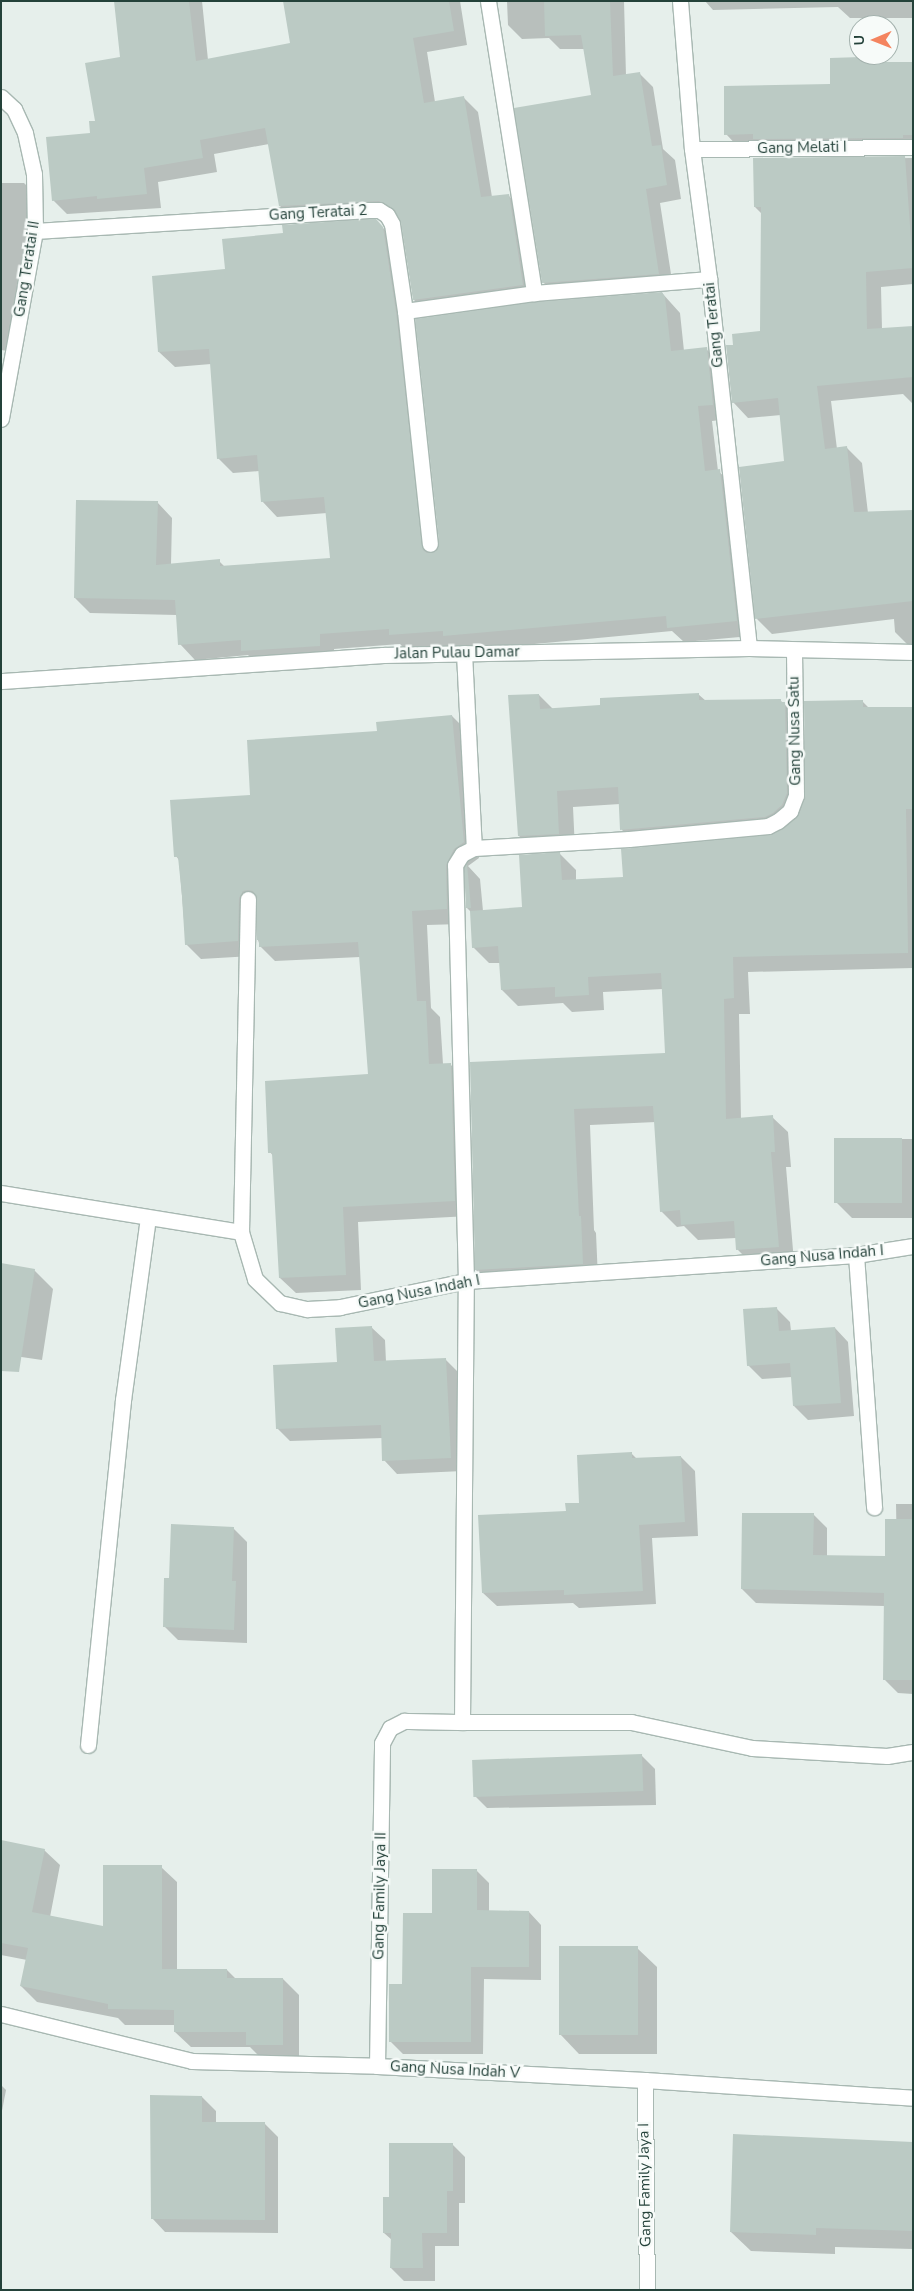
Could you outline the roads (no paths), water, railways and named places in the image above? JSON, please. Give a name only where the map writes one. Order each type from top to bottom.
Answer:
[{"type":"street","points":[[488,1],[534,293]]},
{"type":"street","name":"Gang Teratai","points":[[680,1],[692,149],[709,279],[749,648]]},
{"type":"street","name":"Gang Teratai II","points":[[1,97],[14,109],[25,133],[34,174],[35,230],[1,418]]},
{"type":"street","name":"Gang Melati I","points":[[692,149],[913,147]]},
{"type":"street","name":"Gang Teratai 2","points":[[35,230],[379,210],[387,215],[392,224],[405,311],[430,544]]},
{"type":"street","points":[[405,311],[534,293],[709,279]]},
{"type":"street","name":"Jalan Pulau Damar","points":[[1,681],[383,655],[749,648],[913,652]]},
{"type":"street","name":"Gang Nusa Satu","points":[[474,848],[629,839],[768,826],[790,811],[796,795],[794,650]]},
{"type":"street","points":[[464,653],[474,848],[462,854],[455,865],[454,878],[466,1281],[462,1722],[631,1722],[752,1748],[887,1756],[913,1752]]},
{"type":"street","name":"Gang Nusa Indah I","points":[[248,899],[241,1232],[255,1279],[280,1303],[308,1309],[340,1307],[466,1281],[856,1255],[913,1246]]},
{"type":"street","points":[[1,1193],[241,1232]]},
{"type":"street","points":[[88,1745],[123,1400],[148,1218]]},
{"type":"street","points":[[856,1255],[874,1507]]},
{"type":"street","name":"Gang Family Jaya II","points":[[377,2066],[382,1743],[390,1728],[404,1721],[462,1722]]},
{"type":"street","name":"Gang Nusa Indah V","points":[[1,2014],[192,2061],[377,2066],[645,2080],[913,2098]]},
{"type":"street","name":"Gang Family Jaya I","points":[[645,2080],[647,2290]]}]
